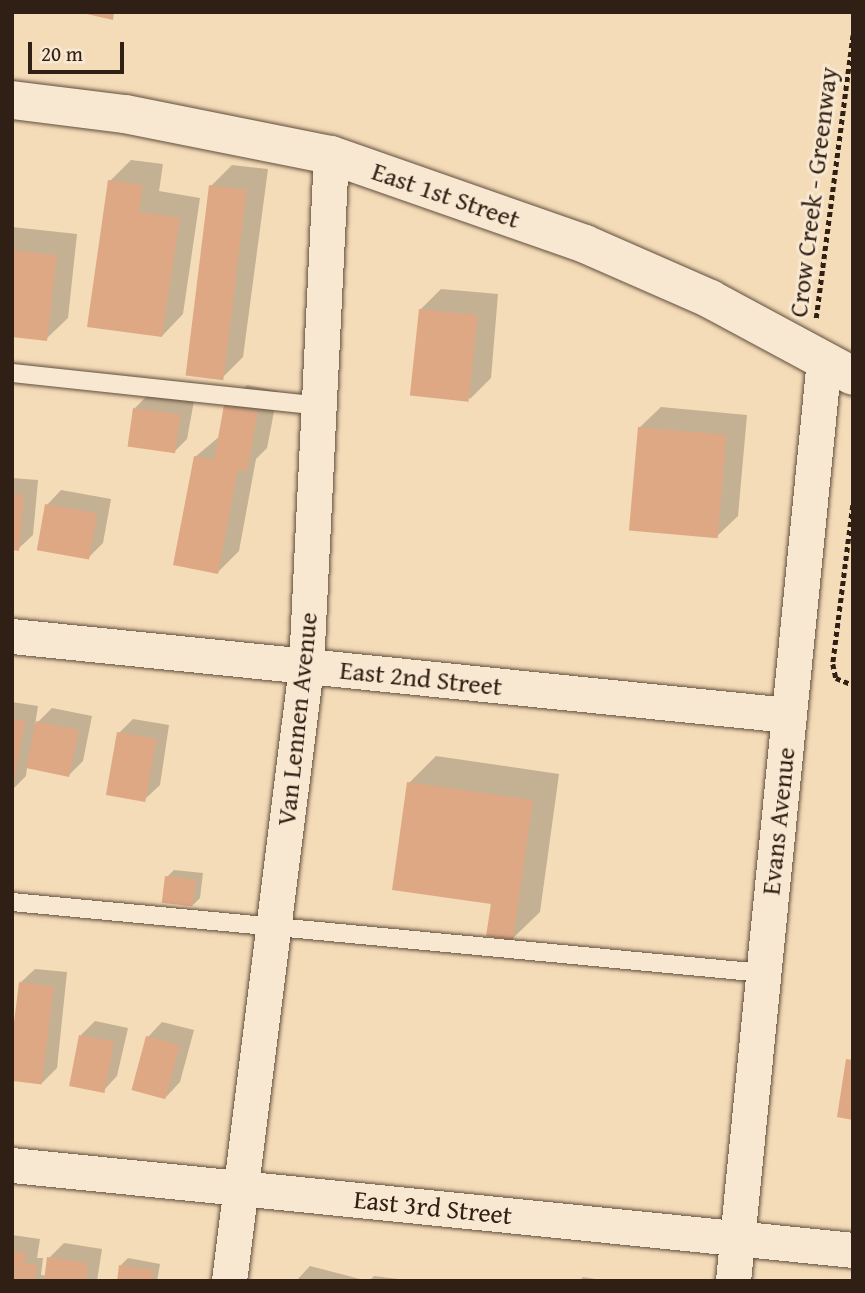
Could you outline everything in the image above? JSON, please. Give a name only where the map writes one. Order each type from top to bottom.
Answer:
[{"type":"street","name":"East 1st Street","points":[[12,100],[125,114],[331,155],[585,244],[710,299],[829,363]]},
{"type":"street","name":"Van Lennen Avenue","points":[[229,1281],[306,666],[331,155]]},
{"type":"street","name":"Evans Avenue","points":[[733,1281],[789,715],[829,363]]},
{"type":"street","name":"East 2nd Street","points":[[12,636],[789,715]]},
{"type":"street","name":"East 3rd Street","points":[[12,1165],[853,1250]]},
{"type":"lane","points":[[12,373],[319,406]]},
{"type":"lane","points":[[12,902],[764,974]]},
{"type":"path","name":"Crow Creek - Greenway","points":[[829,363],[853,35]]},
{"type":"path","points":[[853,505],[833,664],[836,678],[853,685]]},
{"type":"building","points":[[78,12],[114,12],[113,20]]},
{"type":"building","points":[[108,180],[143,185],[139,212],[180,218],[162,337],[87,327]]},
{"type":"building","points":[[209,185],[247,190],[223,380],[186,376]]},
{"type":"building","points":[[12,250],[57,255],[47,341],[12,337]]},
{"type":"building","points":[[419,309],[478,315],[469,402],[410,396]]},
{"type":"building","points":[[224,405],[258,412],[247,471],[238,470],[218,574],[173,565],[194,456],[214,460]]},
{"type":"building","points":[[133,408],[181,415],[175,453],[128,447]]},
{"type":"building","points":[[638,427],[727,435],[718,538],[629,531]]},
{"type":"building","points":[[12,493],[24,495],[19,551],[12,550]]},
{"type":"building","points":[[45,504],[97,513],[89,559],[37,550]]},
{"type":"building","points":[[12,718],[25,721],[14,783],[12,783]]},
{"type":"building","points":[[36,721],[79,730],[69,777],[26,768]]},
{"type":"building","points":[[117,732],[156,739],[145,802],[106,795]]},
{"type":"building","points":[[407,782],[533,800],[513,940],[486,936],[491,904],[392,890]]},
{"type":"building","points":[[165,876],[196,880],[192,907],[162,903]]},
{"type":"building","points":[[19,982],[54,986],[42,1085],[12,1081],[12,1039]]},
{"type":"building","points":[[79,1035],[114,1042],[104,1093],[69,1086]]},
{"type":"building","points":[[146,1036],[180,1045],[165,1099],[132,1090]]},
{"type":"building","points":[[846,1059],[853,1060],[853,1120],[837,1117]]},
{"type":"building","points":[[12,1251],[26,1253],[22,1281],[12,1281]]},
{"type":"building","points":[[47,1257],[88,1263],[86,1281],[44,1281]]},
{"type":"building","points":[[25,1263],[37,1265],[34,1281],[22,1281]]},
{"type":"building","points":[[119,1265],[154,1270],[152,1281],[117,1281]]}]
